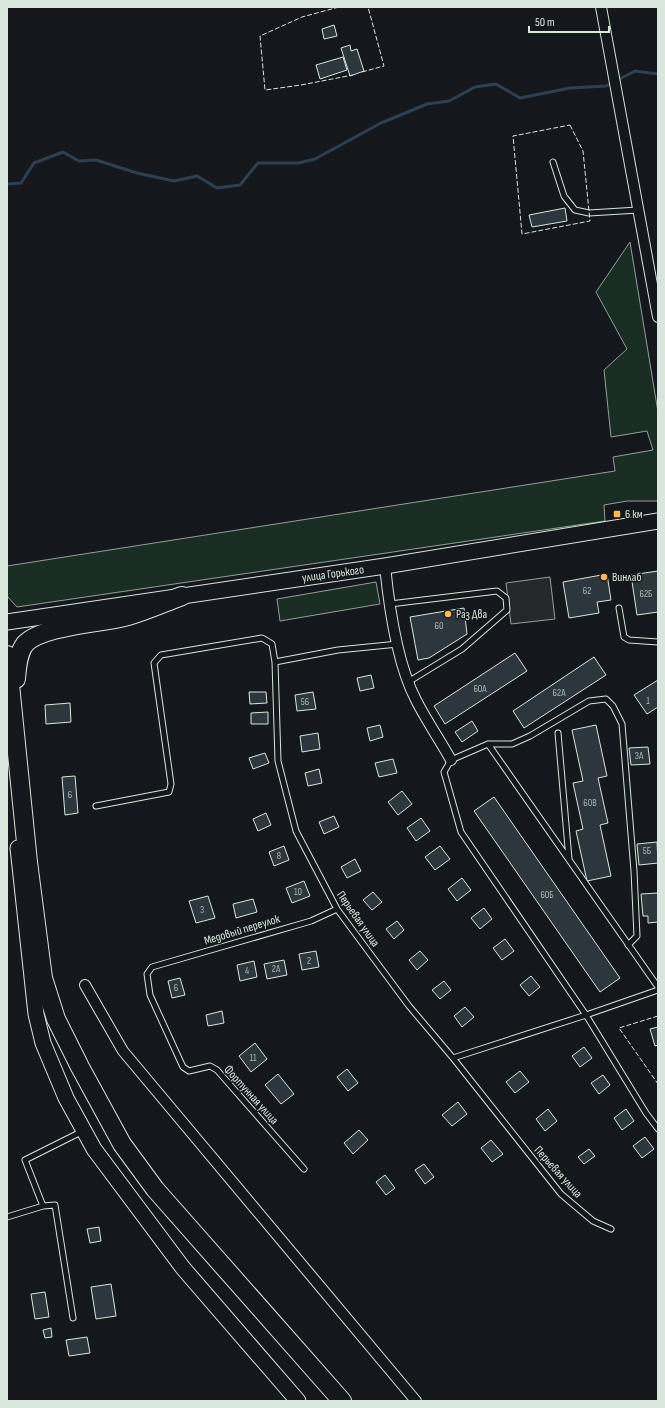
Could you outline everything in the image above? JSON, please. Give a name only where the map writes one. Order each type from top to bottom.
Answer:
[{"type":"highway","points":[[21,799],[23,776],[16,682],[17,666],[25,644],[33,638],[46,632],[125,617],[182,596]]},
{"type":"highway","points":[[7,655],[28,862],[43,978],[56,1019],[83,1074],[122,1144],[155,1189],[342,1401]]},
{"type":"main road","name":"улица Горького","points":[[7,622],[385,566],[658,521]]},
{"type":"main road","points":[[7,741],[36,1014],[46,1050],[66,1098],[94,1149],[183,1268],[298,1401]]},
{"type":"street","points":[[601,7],[658,317]]},
{"type":"street","points":[[385,566],[388,604],[408,682],[416,699],[451,760]]},
{"type":"street","points":[[85,985],[123,1052],[416,1401]]},
{"type":"lane","points":[[552,162],[564,196],[575,210],[590,213],[638,210]]},
{"type":"lane","points":[[388,604],[496,591],[506,598],[508,610],[493,623],[462,649],[408,682]]},
{"type":"lane","points":[[619,608],[624,637],[629,640],[658,642]]},
{"type":"lane","name":"Перьевая улица","points":[[96,806],[168,792],[171,784],[154,663],[161,655],[262,638],[272,644],[275,662],[278,761],[296,831],[337,909],[409,1006],[453,1058],[561,1194],[593,1221],[611,1230]]},
{"type":"lane","points":[[275,662],[338,650],[398,644]]},
{"type":"lane","points":[[628,945],[637,936],[634,871],[622,724],[613,706],[606,699],[589,701],[530,736],[512,744],[488,744],[451,760],[444,772],[462,832],[586,1015],[646,1113],[658,1128]]},
{"type":"lane","points":[[558,733],[569,860]]},
{"type":"lane","points":[[488,744],[658,987]]},
{"type":"lane","name":"Медовый переулок","points":[[152,967],[311,921],[337,909]]},
{"type":"lane","name":"Фортунная улица","points":[[152,967],[147,974],[150,995],[183,1067],[189,1071],[210,1066],[217,1070],[304,1169]]},
{"type":"lane","points":[[453,1058],[658,990]]},
{"type":"lane","points":[[43,1206],[26,1160],[84,1130]]},
{"type":"lane","points":[[7,1217],[43,1206],[55,1205],[73,1318]]},
{"type":"green space","points":[[630,242],[658,412],[658,501],[627,501],[604,505],[605,521],[17,607],[7,596],[7,566],[615,471],[613,457],[653,450],[647,431],[611,437],[604,370],[627,349],[596,292]]},
{"type":"green space","points":[[376,582],[380,604],[280,621],[277,599]]},
{"type":"shaded area","points":[[550,577],[555,619],[511,624],[506,583]]},
{"type":"building","points":[[334,25],[337,36],[324,39],[322,29]]},
{"type":"building","points":[[350,45],[351,51],[357,49],[364,71],[350,76],[341,48]]},
{"type":"building","points":[[343,57],[347,70],[320,79],[316,65]]},
{"type":"building","points":[[565,208],[567,221],[532,227],[529,215]]},
{"type":"building","points":[[658,571],[658,612],[637,615],[631,575]]},
{"type":"building","points":[[607,574],[611,600],[597,602],[599,613],[569,618],[563,582]]},
{"type":"building","points":[[464,608],[467,634],[429,658],[418,660],[410,617]]},
{"type":"building","points":[[515,653],[527,671],[445,724],[434,706]]},
{"type":"building","points":[[594,657],[606,675],[524,728],[513,711]]},
{"type":"building","points":[[371,675],[374,688],[360,691],[357,678]]},
{"type":"building","points":[[658,680],[658,707],[647,714],[634,695]]},
{"type":"building","points":[[249,692],[266,692],[267,703],[250,704]]},
{"type":"building","points":[[313,692],[316,709],[297,711],[295,695]]},
{"type":"building","points":[[70,703],[71,722],[46,724],[45,705]]},
{"type":"building","points":[[268,712],[268,724],[251,724],[251,713]]},
{"type":"building","points":[[472,721],[478,731],[462,742],[455,732]]},
{"type":"building","points":[[380,725],[383,737],[370,741],[367,728]]},
{"type":"building","points":[[596,725],[607,776],[598,778],[608,823],[600,825],[611,876],[587,881],[576,831],[583,829],[573,783],[583,781],[572,730]]},
{"type":"building","points":[[318,733],[320,749],[302,752],[300,736]]},
{"type":"building","points":[[648,747],[650,764],[631,765],[629,748]]},
{"type":"building","points":[[265,753],[269,763],[253,769],[249,758]]},
{"type":"building","points":[[393,759],[397,773],[379,777],[375,763]]},
{"type":"building","points":[[319,769],[322,783],[308,786],[305,773]]},
{"type":"building","points":[[75,776],[78,813],[65,815],[62,777]]},
{"type":"building","points":[[402,791],[412,804],[398,815],[388,802]]},
{"type":"building","points":[[494,797],[620,978],[600,992],[474,811]]},
{"type":"building","points":[[266,813],[271,825],[258,831],[253,819]]},
{"type":"building","points":[[334,816],[339,827],[324,834],[319,822]]},
{"type":"building","points":[[421,818],[430,831],[416,841],[407,828]]},
{"type":"building","points":[[657,842],[658,863],[639,865],[637,844]]},
{"type":"building","points":[[284,846],[289,860],[274,866],[269,852]]},
{"type":"building","points":[[440,846],[450,859],[435,870],[425,857]]},
{"type":"building","points":[[355,859],[361,871],[347,878],[341,867]]},
{"type":"building","points":[[462,878],[471,890],[457,901],[448,889]]},
{"type":"building","points":[[304,881],[310,896],[292,903],[286,888]]},
{"type":"building","points":[[373,892],[382,902],[372,910],[363,900]]},
{"type":"building","points":[[658,893],[658,922],[648,923],[648,916],[643,916],[641,894]]},
{"type":"building","points":[[208,896],[215,918],[196,923],[189,901]]},
{"type":"building","points":[[253,899],[257,912],[236,918],[233,904]]},
{"type":"building","points":[[484,908],[492,919],[480,929],[471,918]]},
{"type":"building","points":[[397,921],[404,930],[394,939],[386,929]]},
{"type":"building","points":[[505,939],[514,951],[502,960],[493,948]]},
{"type":"building","points":[[316,951],[319,967],[302,970],[299,954]]},
{"type":"building","points":[[420,951],[428,960],[417,970],[409,960]]},
{"type":"building","points":[[284,960],[287,975],[267,979],[264,964]]},
{"type":"building","points":[[254,961],[257,977],[240,981],[237,965]]},
{"type":"building","points":[[531,976],[540,987],[529,996],[520,985]]},
{"type":"building","points":[[180,978],[185,995],[172,998],[168,981]]},
{"type":"building","points":[[444,981],[451,990],[440,999],[432,990]]},
{"type":"building","points":[[465,1007],[474,1017],[462,1027],[454,1016]]},
{"type":"building","points":[[222,1011],[224,1023],[208,1026],[206,1015]]},
{"type":"building","points":[[658,1027],[658,1045],[655,1046],[650,1029]]},
{"type":"building","points":[[255,1043],[267,1059],[251,1072],[239,1056]]},
{"type":"building","points":[[584,1047],[592,1058],[580,1067],[572,1056]]},
{"type":"building","points":[[347,1069],[358,1083],[348,1091],[337,1077]]},
{"type":"building","points":[[520,1071],[529,1082],[515,1093],[506,1082]]},
{"type":"building","points":[[278,1074],[294,1094],[281,1104],[265,1085]]},
{"type":"building","points":[[603,1075],[610,1085],[599,1094],[591,1083]]},
{"type":"building","points":[[458,1102],[467,1114],[452,1126],[442,1115]]},
{"type":"building","points":[[548,1109],[557,1121],[545,1131],[536,1119]]},
{"type":"building","points":[[626,1109],[634,1121],[622,1130],[614,1118]]},
{"type":"building","points":[[359,1130],[368,1140],[353,1154],[344,1143]]},
{"type":"building","points":[[645,1137],[654,1149],[642,1158],[633,1146]]},
{"type":"building","points":[[491,1140],[503,1154],[492,1162],[481,1148]]},
{"type":"building","points":[[589,1149],[595,1156],[584,1164],[578,1157]]},
{"type":"building","points":[[424,1164],[434,1177],[425,1184],[415,1170]]},
{"type":"building","points":[[385,1175],[395,1188],[386,1195],[376,1182]]},
{"type":"building","points":[[99,1227],[101,1241],[90,1243],[87,1229]]},
{"type":"building","points":[[111,1284],[116,1316],[96,1319],[91,1287]]},
{"type":"building","points":[[45,1292],[49,1317],[35,1319],[31,1294]]},
{"type":"building","points":[[51,1328],[52,1337],[45,1338],[43,1330]]},
{"type":"building","points":[[87,1337],[90,1353],[69,1356],[66,1340]]},
{"type":"waterway","points":[[7,184],[21,183],[34,163],[63,152],[79,161],[96,160],[137,173],[174,181],[197,176],[217,188],[240,185],[258,163],[298,163],[315,159],[381,123],[427,104],[449,101],[475,87],[496,84],[520,98],[570,88],[606,86],[635,71],[658,74]]},
{"type":"fence","points":[[339,7],[302,17],[260,36],[265,90],[353,75]]},
{"type":"fence","points":[[362,72],[384,66],[368,7]]},
{"type":"fence","points":[[570,125],[583,151],[590,221],[522,234],[513,136],[570,125]]},
{"type":"fence","points":[[658,1016],[619,1028],[658,1084]]},
{"type":"place","name":"6 км","points":[[617,514]]},
{"type":"place","name":"Винлаб","points":[[604,577]]},
{"type":"place","name":"Раз Два","points":[[448,614]]}]
